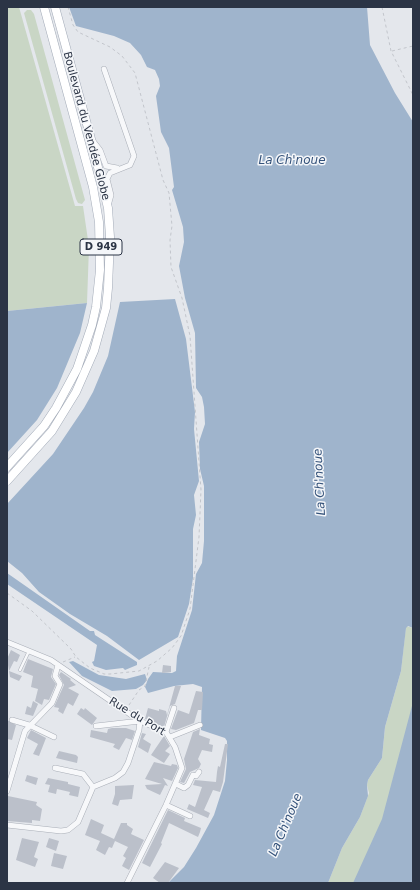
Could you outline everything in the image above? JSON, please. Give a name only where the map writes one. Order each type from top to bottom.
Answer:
[{"type":"main road","name":"Boulevard du Vendée Globe","points":[[7,467],[44,426],[56,408],[77,369],[92,325],[96,306],[100,270],[99,222],[94,187],[44,7]]},
{"type":"main road","name":"Boulevard du Vendée Globe","points":[[7,481],[52,430],[76,392],[94,351],[106,308],[110,237],[108,208],[55,7]]},
{"type":"street","points":[[104,69],[134,156],[130,165],[110,173],[107,179],[111,195],[108,208]]},
{"type":"street","points":[[91,139],[100,150],[106,166],[118,169]]},
{"type":"street","name":"Rue du Port","points":[[7,642],[29,650],[58,665],[140,721],[166,732],[170,737],[182,768],[166,805],[127,883]]},
{"type":"street","points":[[7,791],[19,746],[29,725],[52,703],[60,684],[55,676],[58,665]]},
{"type":"street","points":[[166,732],[174,708]]},
{"type":"street","points":[[12,720],[29,725],[54,737]]},
{"type":"street","points":[[7,825],[61,831],[68,830],[78,822],[93,788],[115,778],[123,772],[130,757],[139,730],[140,721],[96,726]]},
{"type":"street","points":[[170,737],[200,725]]},
{"type":"street","points":[[55,768],[84,774],[93,788]]},
{"type":"street","points":[[176,784],[184,788],[188,785],[193,776],[196,776],[199,772]]},
{"type":"street","points":[[166,805],[190,816]]},
{"type":"lane","points":[[20,670],[29,650]]},
{"type":"path","points":[[7,593],[32,611],[71,649],[76,657],[90,668],[104,674],[139,671],[149,667],[172,648],[181,636],[190,609],[199,537],[201,490],[190,336],[182,298],[171,267],[172,219],[169,194],[134,73],[122,56],[110,47],[78,32],[73,25],[68,7]]},
{"type":"path","points":[[382,7],[391,51],[413,95]]},
{"type":"path","points":[[391,51],[413,46]]},
{"type":"path","points":[[58,665],[67,659],[76,657]]},
{"type":"path","points":[[126,710],[139,690],[145,686],[149,667]]},
{"type":"green space","points":[[7,7],[19,7],[75,206],[83,206],[89,247],[87,303],[7,311]]},
{"type":"green space","points":[[27,10],[31,10],[34,14],[85,200],[82,204],[78,203],[76,199],[24,13]]},
{"type":"green space","points":[[406,626],[413,628],[413,883],[328,883],[342,848],[360,817],[369,793],[367,785],[368,780],[382,758],[385,727],[401,671]]},
{"type":"water","name":"La Ch'noue","points":[[69,7],[367,7],[370,45],[395,93],[413,122],[413,628],[408,626],[406,628],[401,671],[385,727],[382,758],[368,780],[368,796],[360,817],[342,848],[328,883],[168,883],[184,867],[214,815],[225,781],[227,760],[227,741],[225,738],[201,730],[202,687],[193,684],[174,686],[148,693],[145,687],[153,672],[172,673],[176,671],[177,656],[192,610],[196,574],[202,563],[204,541],[204,486],[200,469],[199,442],[205,424],[204,407],[202,397],[196,388],[195,333],[185,298],[179,266],[184,242],[183,227],[172,190],[174,187],[169,148],[161,132],[156,96],[160,86],[159,79],[155,70],[147,67],[141,55],[130,43],[114,36],[76,26]]},
{"type":"water","points":[[175,299],[186,339],[195,412],[194,429],[199,481],[194,495],[196,515],[193,529],[193,578],[189,604],[178,637],[139,660],[107,636],[70,614],[39,592],[22,573],[7,561],[7,504],[53,454],[93,392],[108,356],[120,302]]},
{"type":"water","points":[[87,303],[80,333],[57,388],[37,420],[7,453],[7,311]]},
{"type":"water","points":[[7,573],[90,631],[94,631],[95,635],[137,662],[137,665],[125,670],[123,668],[106,670],[94,666],[92,662],[94,661],[97,645],[7,584]]},
{"type":"water","points":[[73,661],[99,675],[126,679],[145,674],[147,680],[143,685],[136,689],[112,691],[82,676],[69,662]]},
{"type":"water","points":[[413,702],[413,883],[353,883],[382,819]]},
{"type":"building","points":[[11,650],[20,655],[17,662],[14,661],[9,671],[7,659]]},
{"type":"building","points":[[28,659],[53,669],[51,677],[56,684],[49,700],[44,699],[42,705],[35,701],[38,689],[31,687],[33,676],[23,672]]},
{"type":"building","points":[[163,665],[171,666],[171,672],[162,673]]},
{"type":"building","points":[[9,671],[22,676],[19,681],[10,677]]},
{"type":"building","points":[[61,672],[71,679],[70,680],[76,685],[68,688],[79,694],[73,706],[68,703],[63,714],[58,711],[59,708],[54,707],[64,685],[59,675]]},
{"type":"building","points":[[175,686],[181,686],[175,704],[170,706],[164,727],[145,719],[148,708],[166,711],[167,715]]},
{"type":"building","points":[[196,691],[203,692],[202,710],[198,710],[194,723],[176,730],[171,729],[178,710],[189,714]]},
{"type":"building","points":[[33,701],[38,704],[33,716],[25,714],[27,706],[31,708]]},
{"type":"building","points":[[81,708],[84,710],[85,708],[97,718],[92,725],[77,714]]},
{"type":"building","points":[[7,720],[16,725],[12,740],[7,739]]},
{"type":"building","points":[[126,728],[135,731],[132,740],[126,738],[119,750],[113,747],[115,744],[90,737],[91,730],[107,733],[108,729]]},
{"type":"building","points":[[200,729],[199,735],[210,739],[209,744],[213,745],[212,752],[202,750],[198,759],[201,764],[199,768],[190,772],[184,783],[180,782],[186,769],[184,759],[193,732]]},
{"type":"building","points":[[31,730],[46,738],[39,756],[33,754],[38,744],[27,738]]},
{"type":"building","points":[[142,733],[146,734],[143,739],[151,744],[148,753],[138,747]]},
{"type":"building","points":[[164,736],[170,746],[165,751],[170,754],[164,763],[151,755]]},
{"type":"building","points":[[225,744],[228,744],[223,782],[220,792],[213,790],[204,810],[210,813],[208,818],[187,809],[189,804],[195,807],[202,787],[193,785],[195,780],[216,782],[218,766],[220,767]]},
{"type":"building","points":[[59,751],[76,755],[78,757],[77,763],[56,758]]},
{"type":"building","points":[[154,762],[171,766],[172,764],[177,765],[178,768],[172,781],[163,778],[168,786],[165,785],[160,795],[147,789],[145,785],[162,784],[145,779]]},
{"type":"building","points":[[27,775],[38,778],[36,785],[25,781]]},
{"type":"building","points":[[48,778],[68,782],[68,784],[80,787],[78,797],[69,795],[70,792],[57,789],[56,794],[48,792],[50,785],[45,784]]},
{"type":"building","points":[[134,785],[132,799],[120,800],[118,806],[112,804],[115,794],[115,786]]},
{"type":"building","points":[[8,796],[37,802],[36,805],[42,809],[40,821],[32,820],[32,823],[7,821]]},
{"type":"building","points":[[168,810],[185,818],[184,821],[201,828],[200,832],[198,837],[169,823],[161,843],[162,844],[150,867],[142,863]]},
{"type":"building","points":[[91,819],[104,825],[101,833],[114,839],[121,823],[127,823],[127,825],[133,829],[131,834],[144,840],[129,870],[122,866],[126,858],[123,856],[128,847],[115,841],[112,848],[109,847],[105,855],[96,850],[100,841],[85,835]]},
{"type":"building","points":[[22,838],[39,842],[34,857],[38,859],[35,867],[16,860]]},
{"type":"building","points":[[49,838],[59,841],[56,851],[46,847]]},
{"type":"building","points":[[54,853],[67,856],[63,869],[51,866]]},
{"type":"building","points":[[165,862],[179,868],[168,883],[160,883],[153,878]]}]
